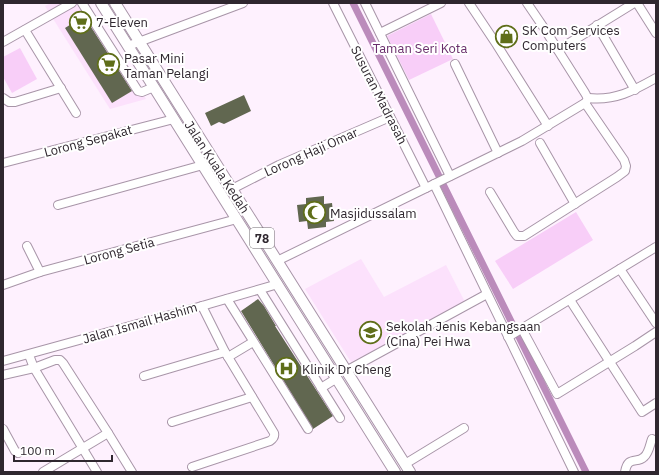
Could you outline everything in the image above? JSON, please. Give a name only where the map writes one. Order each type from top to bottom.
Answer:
[{"type":"main road","name":"Jalan Kuala Kedah","points":[[101,3],[395,472]]},
{"type":"main road","name":"Jalan Kuala Kedah","points":[[115,3],[408,468]]},
{"type":"street","points":[[3,42],[72,3]]},
{"type":"street","points":[[82,3],[138,91],[142,92],[154,87]]},
{"type":"street","points":[[128,46],[243,3]]},
{"type":"street","name":"Susuran Madrasah","points":[[333,3],[426,188]]},
{"type":"street","points":[[365,3],[380,33],[442,180],[487,294],[516,333],[557,394],[656,332]]},
{"type":"street","points":[[380,33],[425,6],[441,3]]},
{"type":"street","points":[[469,3],[548,126]]},
{"type":"street","points":[[490,192],[517,236],[524,236],[625,172],[626,166],[624,160],[586,100],[558,50],[529,5],[538,3]]},
{"type":"street","points":[[558,50],[634,3]]},
{"type":"street","points":[[637,3],[656,33]]},
{"type":"street","points":[[597,25],[635,90]]},
{"type":"street","points":[[25,30],[76,113]]},
{"type":"street","points":[[455,64],[498,153]]},
{"type":"street","points":[[277,261],[522,141],[548,126],[586,100],[606,99],[635,90],[656,78]]},
{"type":"street","points":[[3,98],[9,102],[15,102],[62,88]]},
{"type":"street","name":"Lorong Haji Omar","points":[[232,189],[279,165],[390,117]]},
{"type":"street","name":"Lorong Sepakat","points":[[3,163],[174,119]]},
{"type":"street","points":[[540,143],[575,204]]},
{"type":"street","points":[[58,205],[203,165]]},
{"type":"street","name":"Lorong Setia","points":[[3,285],[40,272],[237,219]]},
{"type":"street","points":[[27,246],[40,272]]},
{"type":"street","points":[[516,333],[656,247]]},
{"type":"street","points":[[620,269],[656,323]]},
{"type":"street","name":"Jalan Ismail Hashim","points":[[3,362],[278,284]]},
{"type":"street","points":[[260,290],[340,418]]},
{"type":"street","points":[[346,371],[487,294]]},
{"type":"street","points":[[227,299],[308,430]]},
{"type":"street","points":[[570,300],[642,412],[656,403]]},
{"type":"street","points":[[192,467],[270,441],[275,436],[227,354],[202,306]]},
{"type":"street","points":[[516,333],[574,472]]},
{"type":"street","points":[[144,376],[227,354],[254,342]]},
{"type":"street","points":[[29,355],[34,368],[97,472]]},
{"type":"street","points":[[3,375],[34,368],[55,360],[60,360],[63,362],[132,472]]},
{"type":"street","points":[[322,388],[337,378]]},
{"type":"street","points":[[172,422],[252,397]]},
{"type":"street","points":[[408,468],[464,428]]},
{"type":"street","points":[[3,429],[15,451],[18,453]]},
{"type":"street","points":[[43,472],[108,433]]},
{"type":"street","points":[[625,472],[626,465],[631,461],[645,457],[652,439]]},
{"type":"shaded area","points":[[51,3],[86,3],[146,99],[110,109],[45,6]]},
{"type":"shaded area","name":"Sekolah Jenis Kebangsaan (Cina) Pei Hwa","points":[[361,259],[384,297],[446,265],[466,304],[351,362],[305,289]]},
{"type":"green space","name":"Taman Seri Kota","points":[[431,14],[453,59],[409,80],[387,36]]},
{"type":"green space","points":[[20,48],[37,79],[12,93],[3,77],[3,57]]},
{"type":"green space","points":[[576,212],[593,240],[513,289],[495,261]]},
{"type":"building","points":[[84,16],[132,91],[112,103],[65,28]]},
{"type":"building","points":[[244,95],[251,111],[224,124],[219,122],[211,126],[205,113]]},
{"type":"building","name":"Masjidussalam","points":[[324,196],[324,204],[332,203],[334,221],[326,222],[326,227],[308,229],[307,221],[299,222],[297,205],[306,204],[306,198]]},
{"type":"building","points":[[258,299],[264,306],[275,326],[333,416],[313,429],[241,311]]},
{"type":"waterway","points":[[353,3],[586,472]]},
{"type":"place","name":"7-Eleven","points":[[81,22]]},
{"type":"place","name":"SK Com Services Computers","points":[[507,37]]},
{"type":"place","name":"Pasar Mini Taman Pelangi","points":[[108,65]]},
{"type":"place","name":"Masjidussalam","points":[[315,213]]},
{"type":"place","name":"Sekolah Jenis Kebangsaan (Cina) Pei Hwa","points":[[371,333]]},
{"type":"place","name":"Klinik Dr Cheng","points":[[287,369]]}]
